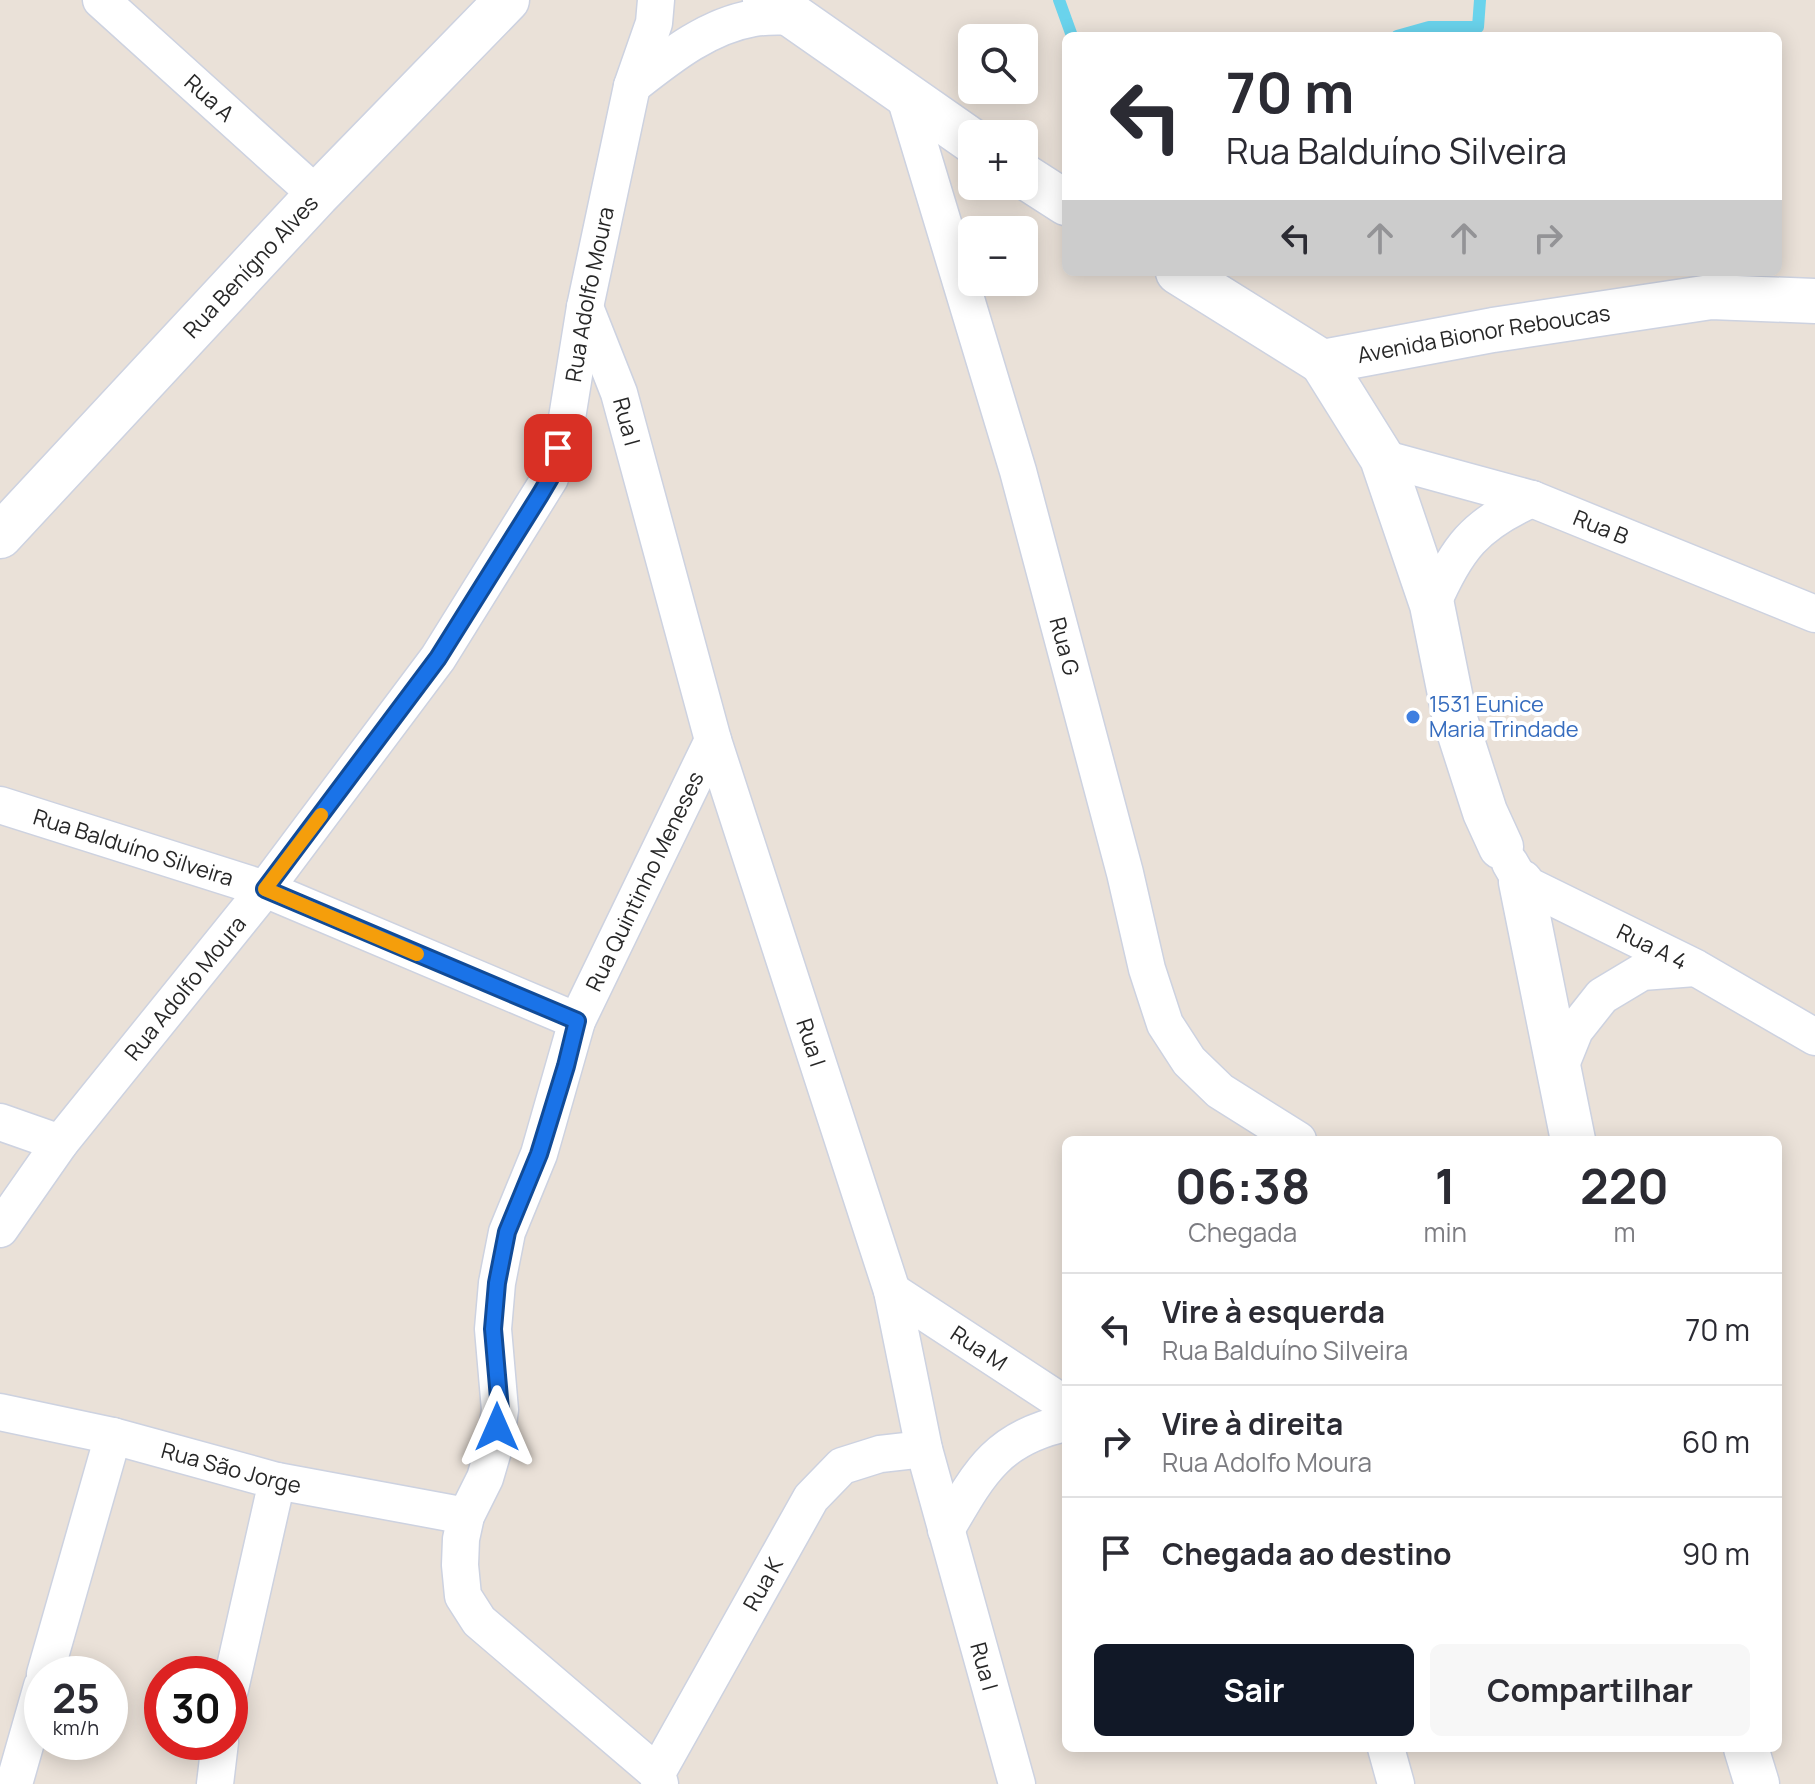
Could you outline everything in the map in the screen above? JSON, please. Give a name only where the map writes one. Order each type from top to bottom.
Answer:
[{"type":"street","name":"Rua A","points":[[101,0],[317,195]]},
{"type":"street","name":"Rua Benígno Alves","points":[[0,536],[317,195],[507,0]]},
{"type":"street","name":"Rua Adolfo Moura","points":[[0,1229],[60,1143],[265,889],[438,658],[550,478],[567,418],[585,307],[632,86],[654,23],[656,0]]},
{"type":"street","points":[[632,86],[672,54],[718,29],[779,8],[958,132]]},
{"type":"street","name":"Rua G","points":[[905,97],[1018,471],[1125,873],[1147,969],[1165,1024],[1189,1061],[1220,1091],[1292,1136]]},
{"type":"street","points":[[1038,185],[1062,200]]},
{"type":"street","points":[[1184,276],[1322,362],[1382,458],[1432,605],[1455,719],[1485,812],[1511,864],[1572,1136]]},
{"type":"street","name":"Avenida Bionor Reboucas","points":[[1322,362],[1493,330],[1711,297],[1815,301]]},
{"type":"street","name":"Rua I","points":[[585,307],[619,393],[713,740],[892,1291],[924,1449],[1017,1784]]},
{"type":"street","name":"Rua B","points":[[1382,458],[1532,499],[1815,614]]},
{"type":"street","points":[[1432,605],[1448,568],[1471,536],[1504,511],[1532,499]]},
{"type":"street","name":"Rua Quintinho Meneses","points":[[659,1778],[479,1621],[463,1596],[460,1565],[466,1516],[485,1478],[495,1444],[500,1410],[493,1329],[497,1283],[507,1232],[539,1154],[577,1021],[713,740]]},
{"type":"street","name":"Rua Balduíno Silveira","points":[[0,805],[265,889],[577,1021]]},
{"type":"street","name":"Rua A 4","points":[[1511,864],[1815,1037]]},
{"type":"street","points":[[1558,1072],[1575,1030],[1602,996],[1642,972],[1696,968]]},
{"type":"street","points":[[0,1122],[60,1143]]},
{"type":"street","name":"Rua M","points":[[892,1291],[1062,1402]]},
{"type":"street","name":"Rua São Jorge","points":[[0,1412],[113,1436],[277,1481],[466,1516]]},
{"type":"street","points":[[946,1530],[979,1474],[1005,1449],[1039,1429],[1062,1424]]},
{"type":"street","points":[[50,1656],[113,1436]]},
{"type":"street","name":"Rua K","points":[[659,1778],[811,1498],[842,1466],[880,1454],[924,1449]]},
{"type":"street","points":[[237,1656],[277,1481]]},
{"type":"street","points":[[14,1784],[24,1749]]},
{"type":"street","points":[[1387,1752],[1396,1784]]},
{"type":"street","points":[[1747,1752],[1757,1784]]},
{"type":"street","points":[[215,1784],[218,1760]]},
{"type":"waterway","points":[[1059,0],[1071,32]]},
{"type":"waterway","points":[[1411,32],[1429,27],[1478,27],[1480,0]]},
{"type":"slow traffic","points":[[321,815],[265,889],[417,954]]},
{"type":"place","name":"1531 Eunice Maria Trindade","points":[[1413,717]]},
{"type":"route","points":[[497,1427],[500,1410],[493,1329],[497,1283],[507,1232],[539,1154],[577,1021],[265,889],[438,658],[550,478],[558,448]]}]
